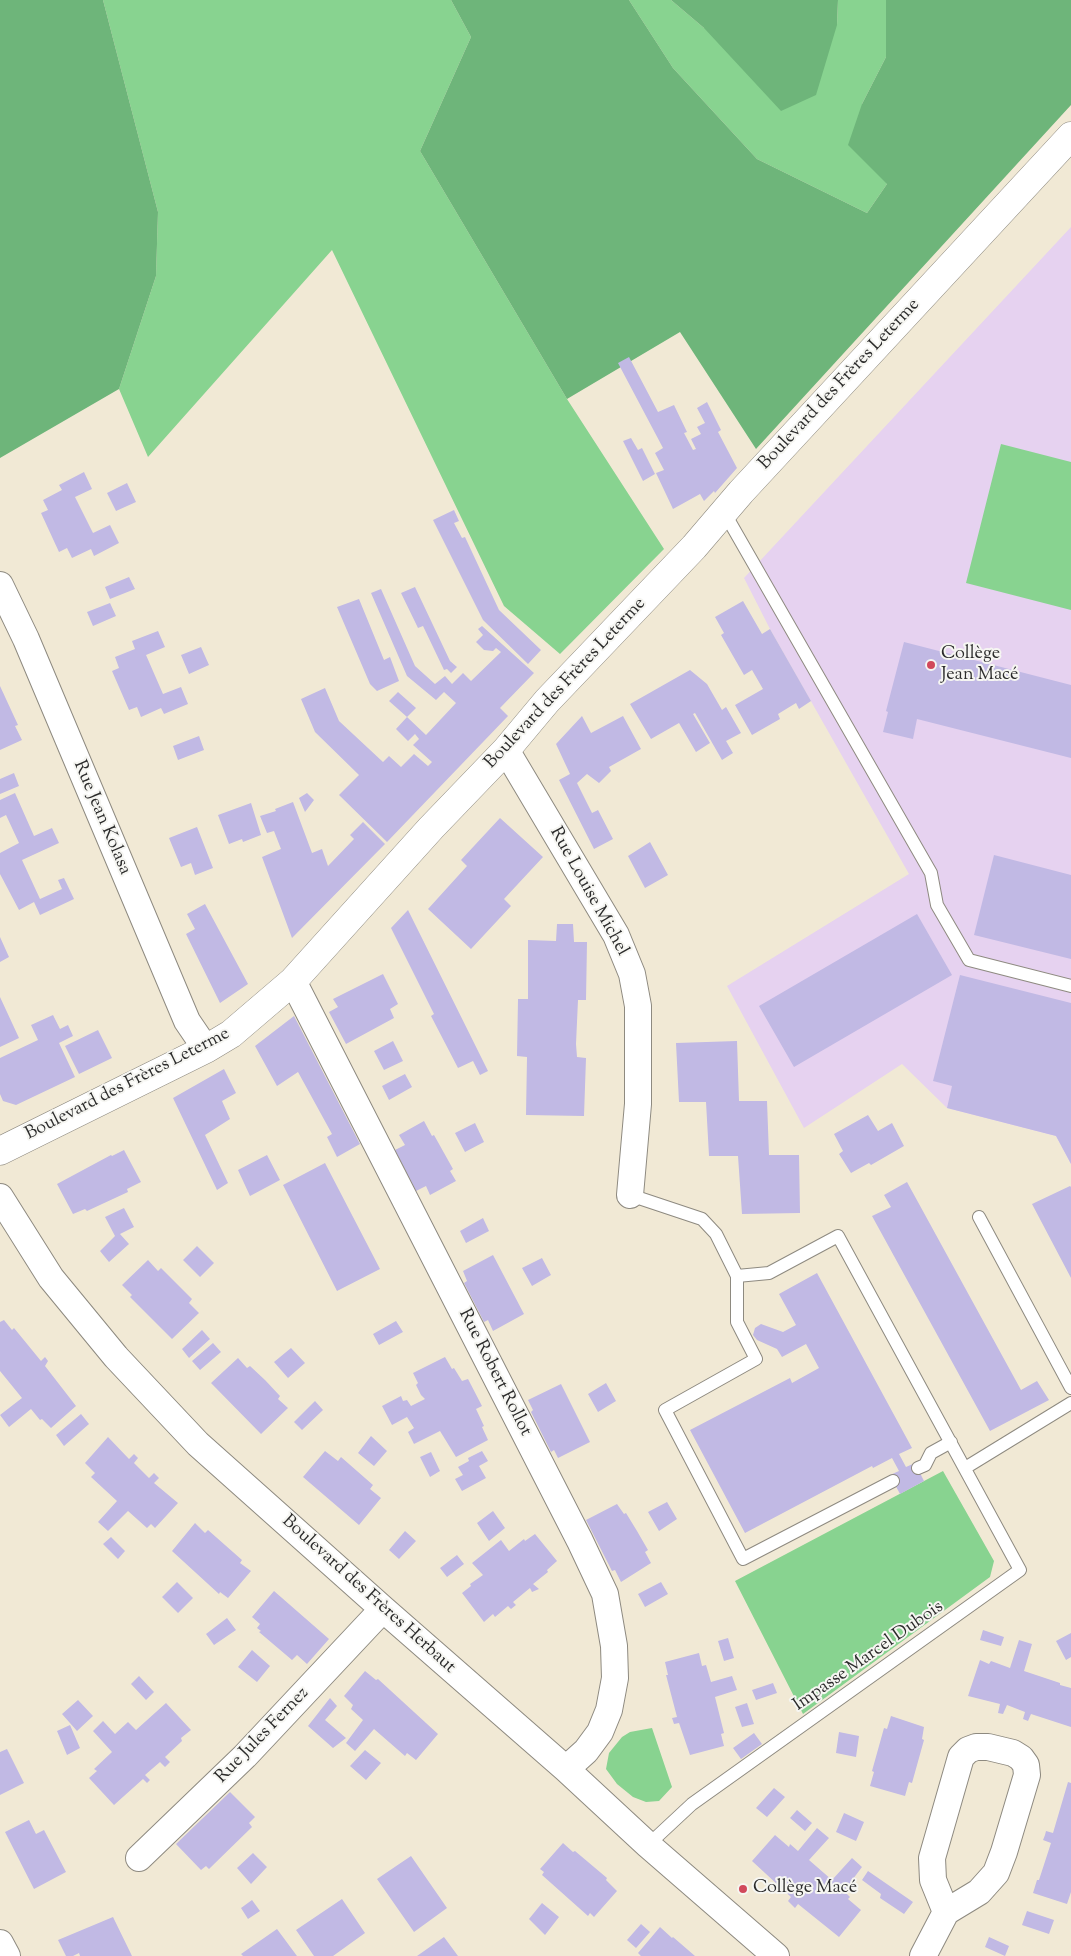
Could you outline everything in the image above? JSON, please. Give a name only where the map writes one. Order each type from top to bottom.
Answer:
[{"type":"street","name":"Boulevard des Frères Leterme","points":[[0,1151],[206,1049],[231,1034],[293,981],[431,828],[506,750],[547,701],[694,547],[724,512],[1071,136]]},
{"type":"street","name":"Rue Jean Kolasa","points":[[0,585],[26,639],[187,1021],[206,1049]]},
{"type":"street","name":"Rue Louise Michel","points":[[506,750],[616,935],[632,974],[638,1006],[638,1094],[630,1195]]},
{"type":"street","name":"Rue Robert Rollot","points":[[293,981],[576,1532],[605,1594],[614,1646],[615,1678],[609,1710],[600,1732],[586,1751],[566,1769]]},
{"type":"street","name":"Boulevard des Frères Herbaut","points":[[0,1197],[51,1278],[116,1357],[198,1444],[566,1769],[648,1845],[776,1956]]},
{"type":"street","name":"Rue Jules Fernez","points":[[138,1858],[245,1756],[383,1609]]},
{"type":"street","points":[[922,1956],[946,1912],[979,1892],[996,1873],[1028,1775],[1026,1765],[1014,1753],[988,1747],[976,1747],[968,1750],[961,1757],[932,1858],[932,1880],[946,1912]]},
{"type":"street","points":[[0,1943],[7,1956]]},
{"type":"lane","points":[[724,512],[931,873],[937,905],[969,960],[1071,986]]},
{"type":"lane","points":[[630,1195],[702,1219],[716,1234],[737,1276],[736,1322],[756,1359],[665,1410],[743,1559],[893,1481]]},
{"type":"lane","points":[[979,1217],[1071,1388]]},
{"type":"lane","points":[[737,1276],[769,1273],[838,1236],[965,1468],[1071,1403]]},
{"type":"lane","points":[[918,1468],[925,1465],[931,1453],[951,1442]]},
{"type":"lane","name":"Impasse Marcel Dubois","points":[[648,1845],[692,1804],[1020,1570],[965,1468]]},
{"type":"shaded area","name":"Collège Jean Macé","points":[[1071,227],[1071,1164],[1056,1136],[947,1108],[902,1064],[804,1128],[727,986],[909,874],[770,629],[744,578]]},
{"type":"green space","points":[[0,0],[103,0],[158,212],[156,276],[119,389],[0,458]]},
{"type":"green space","points":[[103,0],[451,0],[471,37],[420,151],[567,399],[664,549],[560,654],[504,606],[332,250],[148,457],[119,389],[156,276],[158,212]]},
{"type":"green space","points":[[451,0],[629,0],[673,68],[757,159],[867,213],[887,184],[848,145],[862,104],[886,57],[886,0],[1071,0],[1071,105],[756,449],[680,332],[567,399],[420,151],[471,37]]},
{"type":"green space","points":[[629,0],[671,0],[704,28],[837,25],[838,0],[886,0],[886,57],[862,104],[887,184],[867,213],[757,159],[673,68]]},
{"type":"green space","points":[[671,0],[838,0],[837,25],[816,95],[781,111],[704,28]]},
{"type":"green space","points":[[1001,444],[1071,462],[1071,610],[966,583]]},
{"type":"green space","points":[[943,1471],[994,1561],[990,1577],[803,1714],[735,1581]]},
{"type":"green space","points":[[652,1728],[672,1787],[659,1801],[646,1802],[633,1797],[617,1784],[606,1769],[609,1753],[622,1737],[630,1732]]},
{"type":"building","points":[[629,357],[658,412],[674,405],[687,432],[684,433],[693,450],[696,449],[691,439],[701,434],[697,427],[705,423],[697,408],[707,402],[721,430],[718,432],[737,468],[715,493],[714,491],[704,501],[700,494],[673,509],[656,473],[664,470],[655,453],[663,448],[618,363]]},
{"type":"building","points":[[631,438],[638,450],[642,448],[655,474],[643,481],[623,441]]},
{"type":"building","points":[[84,472],[92,489],[75,497],[93,533],[110,525],[119,543],[94,556],[91,549],[72,558],[67,548],[59,552],[41,513],[48,510],[43,500],[62,490],[59,485]]},
{"type":"building","points":[[127,483],[136,502],[116,511],[107,493]]},
{"type":"building","points":[[454,510],[459,521],[454,523],[462,538],[465,537],[499,610],[541,650],[528,664],[483,620],[433,520]]},
{"type":"building","points":[[129,577],[135,589],[110,599],[105,587]]},
{"type":"building","points":[[415,587],[450,661],[457,667],[451,673],[447,669],[444,670],[423,626],[418,628],[401,593]]},
{"type":"building","points":[[381,589],[415,666],[435,684],[445,676],[452,684],[463,673],[471,681],[501,652],[496,648],[493,651],[484,650],[476,642],[483,635],[478,629],[482,626],[534,673],[500,708],[508,716],[387,842],[339,795],[359,775],[315,732],[301,699],[325,688],[339,721],[383,762],[389,756],[401,767],[414,754],[428,766],[432,762],[413,745],[419,739],[415,734],[408,741],[396,729],[407,717],[426,735],[456,703],[444,692],[436,700],[407,676],[371,593]]},
{"type":"building","points":[[359,599],[384,660],[390,657],[399,681],[377,691],[370,684],[337,607]]},
{"type":"building","points":[[743,601],[762,634],[770,629],[811,701],[799,709],[796,703],[778,714],[780,719],[752,735],[735,705],[763,689],[752,670],[744,675],[721,635],[724,633],[715,617]]},
{"type":"building","points":[[110,603],[116,616],[93,626],[87,612]]},
{"type":"building","points":[[158,631],[165,647],[146,655],[163,694],[181,687],[188,704],[164,714],[161,708],[141,717],[137,707],[129,710],[112,671],[119,668],[115,657],[135,649],[132,641]]},
{"type":"building","points":[[904,642],[1071,685],[1071,758],[917,719],[913,739],[883,732],[888,712],[886,711]]},
{"type":"building","points":[[201,647],[209,665],[189,674],[181,655]]},
{"type":"building","points":[[690,670],[707,684],[722,710],[726,707],[741,733],[726,741],[733,753],[722,760],[695,713],[693,714],[710,743],[696,752],[679,723],[651,739],[630,704]]},
{"type":"building","points":[[0,686],[18,725],[15,726],[22,740],[0,750]]},
{"type":"building","points":[[398,692],[416,708],[407,717],[389,701]]},
{"type":"building","points":[[582,716],[591,733],[623,716],[641,749],[609,767],[611,771],[599,783],[587,774],[577,783],[592,813],[598,810],[613,839],[594,849],[559,780],[570,774],[556,744]]},
{"type":"building","points":[[199,736],[204,750],[178,760],[173,746]]},
{"type":"building","points":[[14,773],[19,786],[0,794],[0,779]]},
{"type":"building","points":[[15,793],[34,836],[52,828],[59,843],[22,860],[40,899],[62,889],[58,880],[64,878],[74,899],[40,915],[34,902],[19,910],[0,874],[0,853],[19,843],[6,815],[0,818],[0,800]]},
{"type":"building","points":[[307,793],[314,800],[305,812],[299,798]]},
{"type":"building","points":[[293,802],[312,853],[322,849],[328,866],[354,839],[350,835],[363,822],[385,844],[292,938],[262,857],[281,849],[274,831],[267,833],[260,816],[276,811],[275,809]]},
{"type":"building","points":[[251,803],[261,835],[243,842],[242,839],[229,844],[218,815]]},
{"type":"building","points":[[500,818],[543,857],[504,899],[511,906],[471,949],[428,909],[467,866],[461,860]]},
{"type":"building","points":[[197,827],[213,868],[195,875],[191,863],[181,867],[169,838]]},
{"type":"building","points":[[650,842],[668,875],[645,888],[628,856]]},
{"type":"building","points":[[994,855],[1071,875],[1071,959],[974,935]]},
{"type":"building","points":[[205,904],[248,984],[220,1003],[186,934],[195,929],[187,914]]},
{"type":"building","points":[[408,910],[488,1071],[480,1075],[473,1061],[458,1068],[431,1016],[434,1014],[391,928]]},
{"type":"building","points":[[917,914],[952,975],[794,1067],[759,1006]]},
{"type":"building","points":[[557,924],[573,924],[574,942],[587,942],[586,1000],[578,1000],[576,1044],[577,1057],[586,1058],[584,1116],[526,1115],[527,1057],[517,1056],[518,999],[528,999],[528,940],[556,941]]},
{"type":"building","points":[[0,937],[9,957],[0,962]]},
{"type":"building","points":[[383,974],[398,1004],[390,1009],[394,1018],[346,1044],[329,1012],[338,1007],[333,999]]},
{"type":"building","points":[[960,975],[1071,1003],[1071,1164],[1056,1136],[947,1108],[952,1086],[933,1081]]},
{"type":"building","points":[[0,997],[19,1038],[0,1047]]},
{"type":"building","points":[[53,1015],[60,1029],[68,1025],[73,1036],[59,1043],[75,1077],[16,1105],[3,1101],[0,1094],[0,1058],[38,1040],[31,1025]]},
{"type":"building","points":[[294,1016],[360,1144],[337,1157],[327,1137],[332,1134],[298,1072],[277,1086],[255,1046]]},
{"type":"building","points":[[98,1030],[112,1058],[79,1074],[65,1046]]},
{"type":"building","points":[[393,1041],[403,1061],[384,1070],[374,1051]]},
{"type":"building","points":[[737,1041],[739,1101],[767,1101],[769,1155],[799,1155],[800,1213],[742,1214],[738,1156],[709,1156],[706,1102],[679,1102],[676,1043]]},
{"type":"building","points":[[224,1069],[236,1093],[222,1101],[230,1119],[205,1135],[228,1183],[217,1190],[173,1098]]},
{"type":"building","points":[[405,1074],[412,1087],[389,1100],[382,1086]]},
{"type":"building","points":[[868,1115],[878,1131],[892,1123],[904,1146],[871,1165],[869,1163],[851,1173],[839,1154],[843,1151],[834,1134]]},
{"type":"building","points":[[424,1121],[453,1169],[450,1171],[456,1181],[430,1195],[426,1186],[416,1191],[395,1150],[405,1145],[399,1135]]},
{"type":"building","points":[[475,1123],[484,1142],[465,1152],[455,1133]]},
{"type":"building","points":[[124,1150],[141,1182],[127,1189],[128,1192],[87,1211],[85,1209],[73,1214],[57,1184]]},
{"type":"building","points":[[267,1155],[280,1180],[250,1196],[238,1170]]},
{"type":"building","points":[[325,1163],[380,1269],[337,1291],[283,1185]]},
{"type":"building","points":[[907,1182],[1021,1390],[1037,1381],[1049,1400],[990,1431],[872,1216],[891,1207],[884,1195]]},
{"type":"building","points":[[1071,1187],[1071,1278],[1032,1204]]},
{"type":"building","points":[[124,1208],[134,1227],[120,1234],[129,1244],[109,1262],[100,1251],[115,1236],[105,1217]]},
{"type":"building","points":[[483,1218],[489,1231],[466,1243],[460,1231]]},
{"type":"building","points":[[197,1246],[214,1263],[200,1277],[183,1260]]},
{"type":"building","points":[[493,1255],[524,1314],[493,1331],[488,1320],[484,1322],[464,1283],[467,1281],[463,1271]]},
{"type":"building","points":[[542,1258],[551,1275],[532,1286],[522,1268]]},
{"type":"building","points":[[148,1260],[158,1271],[161,1268],[192,1299],[189,1303],[199,1313],[172,1339],[130,1297],[132,1295],[122,1285]]},
{"type":"building","points":[[817,1273],[912,1448],[899,1454],[906,1467],[915,1463],[924,1481],[900,1494],[890,1475],[899,1471],[892,1458],[873,1468],[872,1466],[745,1533],[690,1430],[790,1378],[792,1383],[819,1368],[806,1344],[782,1357],[777,1349],[757,1340],[753,1335],[755,1328],[761,1324],[783,1332],[796,1325],[779,1294]]},
{"type":"building","points":[[4,1320],[12,1330],[14,1328],[41,1361],[45,1357],[48,1361],[45,1366],[76,1406],[51,1428],[42,1419],[40,1420],[31,1409],[9,1427],[0,1415],[22,1398],[0,1371],[0,1322]]},
{"type":"building","points":[[396,1321],[403,1332],[379,1345],[373,1334]]},
{"type":"building","points":[[202,1330],[210,1339],[189,1358],[182,1349]]},
{"type":"building","points":[[213,1343],[221,1352],[200,1370],[192,1361]]},
{"type":"building","points":[[291,1348],[305,1363],[288,1378],[274,1362]]},
{"type":"building","points":[[445,1357],[462,1381],[468,1379],[482,1406],[476,1409],[488,1440],[456,1457],[440,1431],[414,1444],[408,1432],[414,1428],[407,1417],[392,1425],[382,1406],[401,1396],[403,1401],[407,1400],[411,1406],[425,1399],[416,1385],[418,1383],[413,1373]]},
{"type":"building","points":[[238,1358],[247,1368],[250,1366],[265,1380],[280,1396],[278,1399],[288,1408],[261,1434],[211,1383]]},
{"type":"building","points":[[606,1383],[616,1401],[598,1412],[588,1394]]},
{"type":"building","points":[[561,1384],[590,1442],[558,1458],[554,1450],[551,1452],[531,1412],[533,1410],[528,1400]]},
{"type":"building","points":[[315,1401],[323,1410],[302,1430],[294,1422]]},
{"type":"building","points":[[81,1414],[89,1424],[64,1446],[56,1435]]},
{"type":"building","points":[[371,1436],[387,1451],[374,1466],[358,1453]]},
{"type":"building","points":[[108,1437],[129,1459],[134,1454],[138,1458],[134,1463],[149,1478],[154,1473],[159,1478],[154,1483],[178,1503],[155,1528],[151,1524],[147,1528],[128,1511],[108,1531],[98,1522],[117,1501],[91,1477],[95,1473],[85,1463]]},
{"type":"building","points":[[325,1451],[338,1461],[341,1457],[373,1485],[370,1489],[381,1498],[359,1525],[303,1477]]},
{"type":"building","points":[[482,1451],[488,1461],[479,1466],[486,1478],[462,1491],[455,1479],[463,1475],[458,1467],[469,1461],[468,1458]]},
{"type":"building","points":[[431,1452],[440,1471],[430,1477],[420,1457]]},
{"type":"building","points":[[667,1502],[677,1519],[659,1531],[648,1512]]},
{"type":"building","points":[[617,1504],[624,1514],[626,1513],[648,1550],[645,1552],[651,1563],[621,1582],[615,1570],[612,1571],[586,1520]]},
{"type":"building","points":[[493,1511],[505,1528],[489,1541],[477,1523]]},
{"type":"building","points":[[195,1523],[205,1533],[208,1530],[242,1560],[240,1563],[251,1571],[228,1598],[220,1592],[219,1594],[172,1551]]},
{"type":"building","points":[[405,1531],[416,1541],[399,1559],[389,1550]]},
{"type":"building","points":[[535,1534],[557,1561],[547,1570],[548,1572],[533,1584],[539,1589],[532,1592],[530,1588],[513,1602],[516,1605],[511,1609],[508,1606],[495,1617],[493,1614],[484,1622],[462,1593],[471,1586],[470,1584],[483,1575],[472,1563],[501,1540],[509,1551],[524,1539],[525,1541]]},
{"type":"building","points":[[111,1537],[125,1551],[118,1559],[103,1544]]},
{"type":"building","points":[[457,1555],[464,1564],[447,1577],[440,1568]]},
{"type":"building","points":[[177,1582],[193,1598],[178,1613],[162,1597]]},
{"type":"building","points":[[661,1582],[668,1594],[645,1607],[638,1594]]},
{"type":"building","points":[[274,1591],[329,1639],[307,1664],[297,1655],[292,1660],[259,1632],[261,1631],[257,1628],[260,1624],[252,1617]]},
{"type":"building","points":[[227,1618],[236,1630],[214,1645],[206,1634]]},
{"type":"building","points":[[983,1630],[1004,1637],[1001,1646],[980,1640]]},
{"type":"building","points":[[1071,1633],[1071,1657],[1066,1660],[1056,1641]]},
{"type":"building","points":[[728,1638],[734,1658],[724,1661],[718,1641]]},
{"type":"building","points":[[1019,1640],[1032,1644],[1024,1671],[1071,1688],[1071,1727],[1031,1714],[1028,1721],[1023,1719],[1025,1712],[1007,1705],[1003,1714],[998,1713],[1000,1704],[968,1696],[980,1660],[989,1664],[991,1661],[1010,1668]]},
{"type":"building","points":[[252,1650],[270,1666],[257,1682],[238,1667]]},
{"type":"building","points":[[699,1653],[702,1666],[706,1665],[711,1682],[732,1676],[737,1690],[715,1697],[724,1733],[721,1734],[724,1746],[690,1755],[679,1723],[674,1724],[672,1718],[677,1717],[666,1675],[668,1675],[665,1662]]},
{"type":"building","points":[[365,1671],[376,1680],[378,1679],[438,1734],[416,1760],[407,1753],[405,1756],[374,1729],[355,1751],[346,1743],[363,1720],[351,1709],[353,1705],[344,1696]]},
{"type":"building","points":[[139,1676],[154,1692],[146,1700],[131,1684]]},
{"type":"building","points":[[773,1683],[777,1693],[756,1700],[752,1690]]},
{"type":"building","points":[[330,1698],[337,1706],[325,1720],[346,1738],[333,1748],[308,1726]]},
{"type":"building","points":[[78,1700],[93,1716],[77,1731],[62,1714]]},
{"type":"building","points":[[166,1703],[191,1730],[181,1738],[182,1741],[165,1757],[170,1762],[165,1767],[160,1762],[145,1775],[150,1780],[147,1783],[143,1779],[114,1805],[89,1778],[97,1771],[94,1769],[112,1752],[93,1731],[103,1721],[115,1734],[128,1722],[136,1730]]},
{"type":"building","points":[[747,1703],[754,1724],[742,1727],[735,1707]]},
{"type":"building","points":[[891,1716],[924,1727],[922,1739],[924,1740],[912,1783],[909,1782],[905,1796],[870,1786],[874,1772],[872,1771],[884,1728],[887,1729]]},
{"type":"building","points":[[70,1725],[80,1748],[67,1755],[57,1731]]},
{"type":"building","points":[[839,1732],[859,1736],[856,1757],[836,1753]]},
{"type":"building","points":[[754,1733],[762,1744],[741,1759],[733,1748]]},
{"type":"building","points":[[7,1749],[24,1783],[0,1795],[0,1752]]},
{"type":"building","points":[[365,1750],[381,1763],[366,1780],[350,1766]]},
{"type":"building","points":[[1068,1782],[1071,1783],[1071,1892],[1067,1904],[1033,1893],[1051,1843],[1043,1840],[1046,1831],[1053,1833]]},
{"type":"building","points":[[774,1788],[785,1797],[767,1817],[756,1808]]},
{"type":"building","points":[[230,1792],[255,1817],[249,1823],[252,1827],[209,1869],[206,1866],[201,1870],[176,1844]]},
{"type":"building","points":[[797,1810],[812,1823],[805,1831],[790,1818]]},
{"type":"building","points":[[844,1813],[864,1822],[856,1841],[836,1832]]},
{"type":"building","points":[[29,1820],[36,1834],[44,1830],[66,1872],[34,1889],[5,1832]]},
{"type":"building","points":[[817,1828],[829,1838],[809,1860],[832,1880],[852,1858],[862,1867],[844,1891],[850,1897],[848,1899],[861,1910],[839,1937],[798,1904],[795,1908],[788,1901],[791,1897],[752,1861],[775,1835],[789,1847],[790,1844],[798,1851]]},
{"type":"building","points":[[563,1843],[607,1878],[606,1880],[617,1891],[594,1917],[590,1913],[588,1916],[542,1875],[544,1872],[540,1869]]},
{"type":"building","points":[[253,1853],[267,1867],[251,1884],[237,1868]]},
{"type":"building","points":[[411,1856],[447,1908],[414,1932],[377,1879]]},
{"type":"building","points":[[868,1871],[913,1902],[904,1914],[880,1898],[881,1894],[862,1880]]},
{"type":"building","points":[[342,1899],[365,1933],[333,1956],[314,1956],[296,1930]]},
{"type":"building","points":[[252,1900],[260,1911],[248,1919],[241,1908]]},
{"type":"building","points":[[542,1903],[559,1917],[545,1935],[529,1919]]},
{"type":"building","points":[[1027,1911],[1054,1920],[1049,1934],[1022,1925]]},
{"type":"building","points":[[113,1917],[132,1956],[80,1956],[79,1953],[73,1956],[66,1956],[58,1940]]},
{"type":"building","points":[[641,1924],[650,1932],[636,1948],[627,1940]]},
{"type":"building","points":[[660,1927],[695,1956],[641,1956],[638,1953]]},
{"type":"building","points":[[277,1929],[297,1956],[243,1956],[241,1954]]},
{"type":"building","points":[[444,1937],[458,1956],[417,1956]]},
{"type":"building","points":[[989,1937],[1009,1946],[1005,1956],[985,1947]]},
{"type":"place","name":"Collège Jean Macé","points":[[931,665]]},
{"type":"place","name":"Collège Macé","points":[[743,1889]]}]
